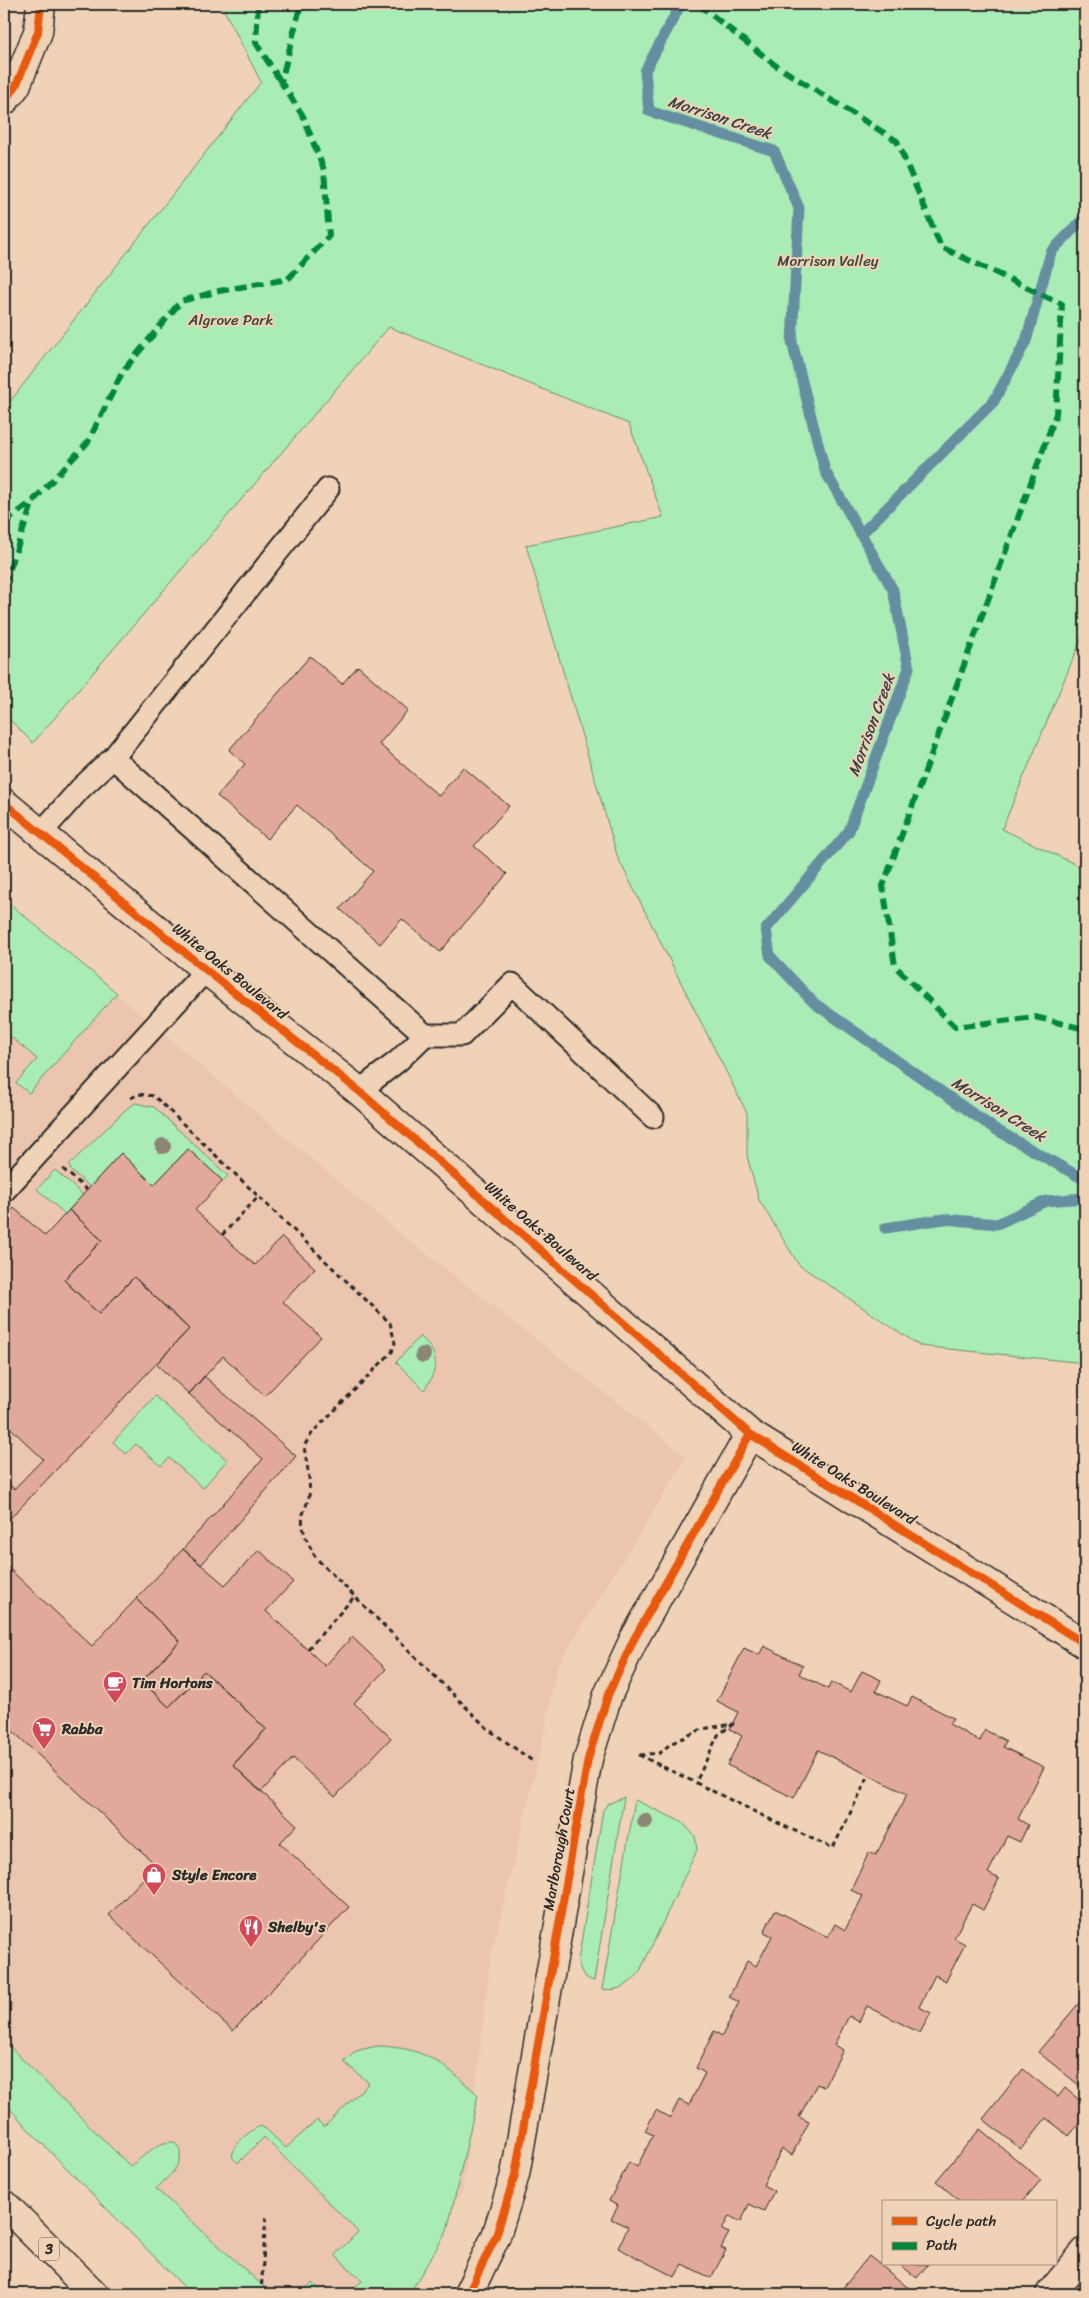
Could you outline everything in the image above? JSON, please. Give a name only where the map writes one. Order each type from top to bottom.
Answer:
[{"type":"street","points":[[4,102],[16,86],[38,32],[41,4]]},
{"type":"street","name":"White Oaks Boulevard","points":[[4,803],[206,970],[359,1091],[750,1434],[1085,1644]]},
{"type":"street","name":"Marlborough Court","points":[[468,2294],[496,2236],[515,2175],[588,1759],[608,1695],[634,1638],[750,1434]]},
{"type":"street","name":"3","points":[[4,2204],[94,2294]]},
{"type":"street","points":[[1050,2294],[1085,2252]]},
{"type":"lane","points":[[40,834],[81,788],[114,758],[328,489]]},
{"type":"lane","points":[[114,758],[425,1035],[462,1035],[512,984],[653,1117]]},
{"type":"lane","points":[[4,1191],[206,970]]},
{"type":"lane","points":[[359,1091],[398,1061],[425,1035]]},
{"type":"path","points":[[126,1101],[139,1094],[154,1096],[390,1323],[394,1332],[395,1342],[392,1352],[313,1432],[304,1446],[310,1482],[309,1497],[303,1515],[303,1527],[308,1543],[316,1558],[488,1729],[534,1762]]},
{"type":"path","points":[[68,1161],[61,1167],[87,1190]]},
{"type":"path","points":[[222,1235],[259,1196]]},
{"type":"path","points":[[308,1649],[355,1596]]},
{"type":"path","points":[[696,1782],[718,1735],[733,1724],[702,1729],[670,1744],[660,1753],[639,1755],[833,1848],[870,1775]]},
{"type":"path","points":[[261,2294],[266,2214]]},
{"type":"shaded area","points":[[4,899],[397,1231],[687,1457],[557,1666],[543,1740],[491,1956],[463,2191],[388,2294],[191,2294],[29,2130],[4,2102]]},
{"type":"green space","name":"Morrison Valley","points":[[221,4],[1085,4],[1085,630],[1002,829],[1085,869],[1085,1363],[920,1346],[799,1265],[759,1200],[747,1156],[747,1113],[618,858],[526,545],[663,517],[629,424],[389,327],[33,743],[4,714],[4,409],[261,82]]},
{"type":"green space","points":[[4,899],[117,993],[29,1093],[16,1083],[37,1059],[4,1031]]},
{"type":"green space","points":[[135,1103],[154,1107],[228,1176],[223,1181],[188,1149],[154,1185],[121,1153],[90,1187],[71,1171],[69,1165],[125,1110]]},
{"type":"green space","points":[[55,1170],[83,1195],[65,1214],[37,1189]]},
{"type":"green space","points":[[420,1336],[431,1349],[435,1362],[433,1375],[424,1390],[396,1362]]},
{"type":"green space","points":[[155,1396],[227,1460],[203,1488],[169,1458],[161,1466],[136,1444],[126,1454],[113,1442]]},
{"type":"green space","points":[[624,1797],[594,1981],[584,1976],[578,1961],[603,1810],[608,1804]]},
{"type":"green space","points":[[635,1800],[682,1822],[695,1836],[697,1850],[639,1973],[623,1987],[608,1990],[602,1989]]},
{"type":"green space","points":[[4,2041],[130,2166],[161,2144],[174,2142],[180,2149],[179,2161],[173,2171],[156,2189],[272,2294],[191,2294],[29,2130],[4,2102]]},
{"type":"green space","points":[[376,2046],[408,2050],[432,2059],[454,2074],[478,2095],[447,2231],[409,2294],[347,2294],[362,2281],[335,2255],[358,2232],[264,2137],[238,2163],[232,2157],[242,2138],[260,2126],[266,2129],[286,2148],[317,2120],[324,2127],[369,2083],[344,2062],[356,2051]]},
{"type":"green space","points":[[313,2283],[324,2294],[298,2294]]},
{"type":"building","points":[[310,656],[342,684],[358,666],[408,710],[379,744],[439,796],[463,767],[509,806],[474,846],[507,874],[440,952],[402,919],[380,944],[340,909],[373,871],[297,805],[267,839],[217,796],[245,764],[229,750]]},
{"type":"building","points":[[188,1149],[223,1181],[195,1210],[255,1265],[282,1237],[315,1268],[283,1302],[321,1337],[265,1396],[223,1356],[189,1394],[156,1364],[189,1329],[134,1277],[99,1314],[64,1280],[102,1240],[69,1210],[121,1153],[154,1185]]},
{"type":"building","points":[[14,1208],[45,1236],[69,1210],[102,1240],[64,1280],[99,1314],[134,1277],[189,1329],[4,1525],[4,1479],[14,1489],[43,1459],[4,1422],[4,1218]]},
{"type":"building","points":[[204,1376],[296,1456],[201,1565],[183,1549],[263,1459],[189,1394]]},
{"type":"building","points":[[183,1549],[225,1585],[259,1550],[293,1582],[266,1611],[325,1666],[352,1637],[386,1669],[354,1703],[391,1738],[335,1797],[293,1758],[261,1792],[233,1765],[266,1729],[204,1671],[169,1707],[142,1681],[180,1641],[136,1599]]},
{"type":"building","points":[[4,1564],[92,1646],[136,1599],[180,1641],[142,1681],[169,1707],[204,1671],[266,1729],[233,1765],[297,1825],[280,1843],[349,1907],[233,2031],[109,1915],[156,1865],[4,1723]]},
{"type":"building","points":[[764,1646],[803,1666],[799,1674],[828,1689],[831,1682],[851,1692],[862,1671],[881,1680],[876,1691],[907,1706],[912,1697],[953,1718],[949,1724],[980,1741],[985,1730],[1006,1741],[1003,1747],[1044,1767],[1018,1819],[1028,1825],[1020,1842],[1007,1836],[988,1873],[999,1879],[983,1910],[972,1904],[954,1938],[965,1944],[946,1981],[935,1975],[919,2007],[931,2013],[920,2033],[867,2006],[859,2022],[849,2016],[834,2045],[843,2050],[824,2087],[817,2084],[799,2117],[809,2122],[792,2155],[782,2149],[763,2185],[774,2191],[764,2211],[749,2204],[741,2222],[729,2216],[722,2230],[729,2233],[721,2248],[726,2250],[711,2278],[682,2264],[675,2277],[618,2248],[628,2227],[611,2219],[618,2206],[609,2201],[629,2162],[637,2167],[653,2135],[645,2131],[656,2110],[670,2118],[679,2100],[689,2105],[705,2073],[696,2068],[714,2031],[722,2036],[739,2002],[729,1997],[747,1961],[756,1966],[772,1936],[764,1932],[775,1910],[828,1937],[835,1924],[845,1930],[863,1896],[851,1890],[869,1852],[876,1855],[907,1794],[818,1750],[794,1798],[727,1765],[742,1736],[730,1729],[738,1712],[717,1701],[744,1648],[759,1655]]},
{"type":"building","points":[[1084,1997],[1085,1999],[1085,2090],[1038,2052]]},
{"type":"building","points":[[1023,2069],[1058,2097],[1065,2088],[1085,2105],[1085,2116],[1069,2136],[1046,2118],[1021,2149],[983,2119]]},
{"type":"building","points":[[980,2129],[1041,2180],[1024,2200],[959,2200],[936,2181]]},
{"type":"building","points":[[869,2256],[916,2294],[838,2294]]},
{"type":"building","points":[[902,2266],[926,2266],[917,2278]]},
{"type":"waterway","name":"Morrison Creek","points":[[681,4],[645,71],[649,111],[774,151],[799,208],[792,342],[825,471],[893,590],[909,668],[849,831],[766,929],[770,956],[814,1003],[995,1129],[1085,1180]]},
{"type":"waterway","points":[[861,534],[994,401],[1026,341],[1051,252],[1085,217]]},
{"type":"waterway","points":[[885,1228],[944,1219],[997,1224],[1046,1201],[1085,1198]]},
{"type":"marked path","points":[[258,4],[256,43],[281,82]]},
{"type":"marked path","points":[[4,586],[33,501],[88,442],[123,371],[181,301],[219,291],[288,279],[329,236],[324,170],[303,116],[281,82],[301,4]]},
{"type":"marked path","points":[[698,4],[775,65],[897,141],[941,247],[1062,304],[1056,414],[883,886],[895,966],[955,1027],[1035,1017],[1085,1029]]},
{"type":"marked path","points":[[4,523],[33,501]]},
{"type":"cycle path","points":[[4,101],[16,86],[38,32],[41,4]]},
{"type":"cycle path","points":[[4,803],[206,970],[359,1091],[750,1434],[1085,1644]]},
{"type":"cycle path","points":[[468,2294],[496,2236],[515,2175],[588,1759],[608,1695],[634,1639],[750,1434]]},
{"type":"place","name":"Tim Hortons","points":[[115,1704]]},
{"type":"place","name":"Rabba","points":[[44,1750]]},
{"type":"place","name":"Style Encore","points":[[154,1896]]},
{"type":"place","name":"Shelby's","points":[[251,1948]]},
{"type":"park label","name":"Algrove Park","points":[[231,320]]}]
